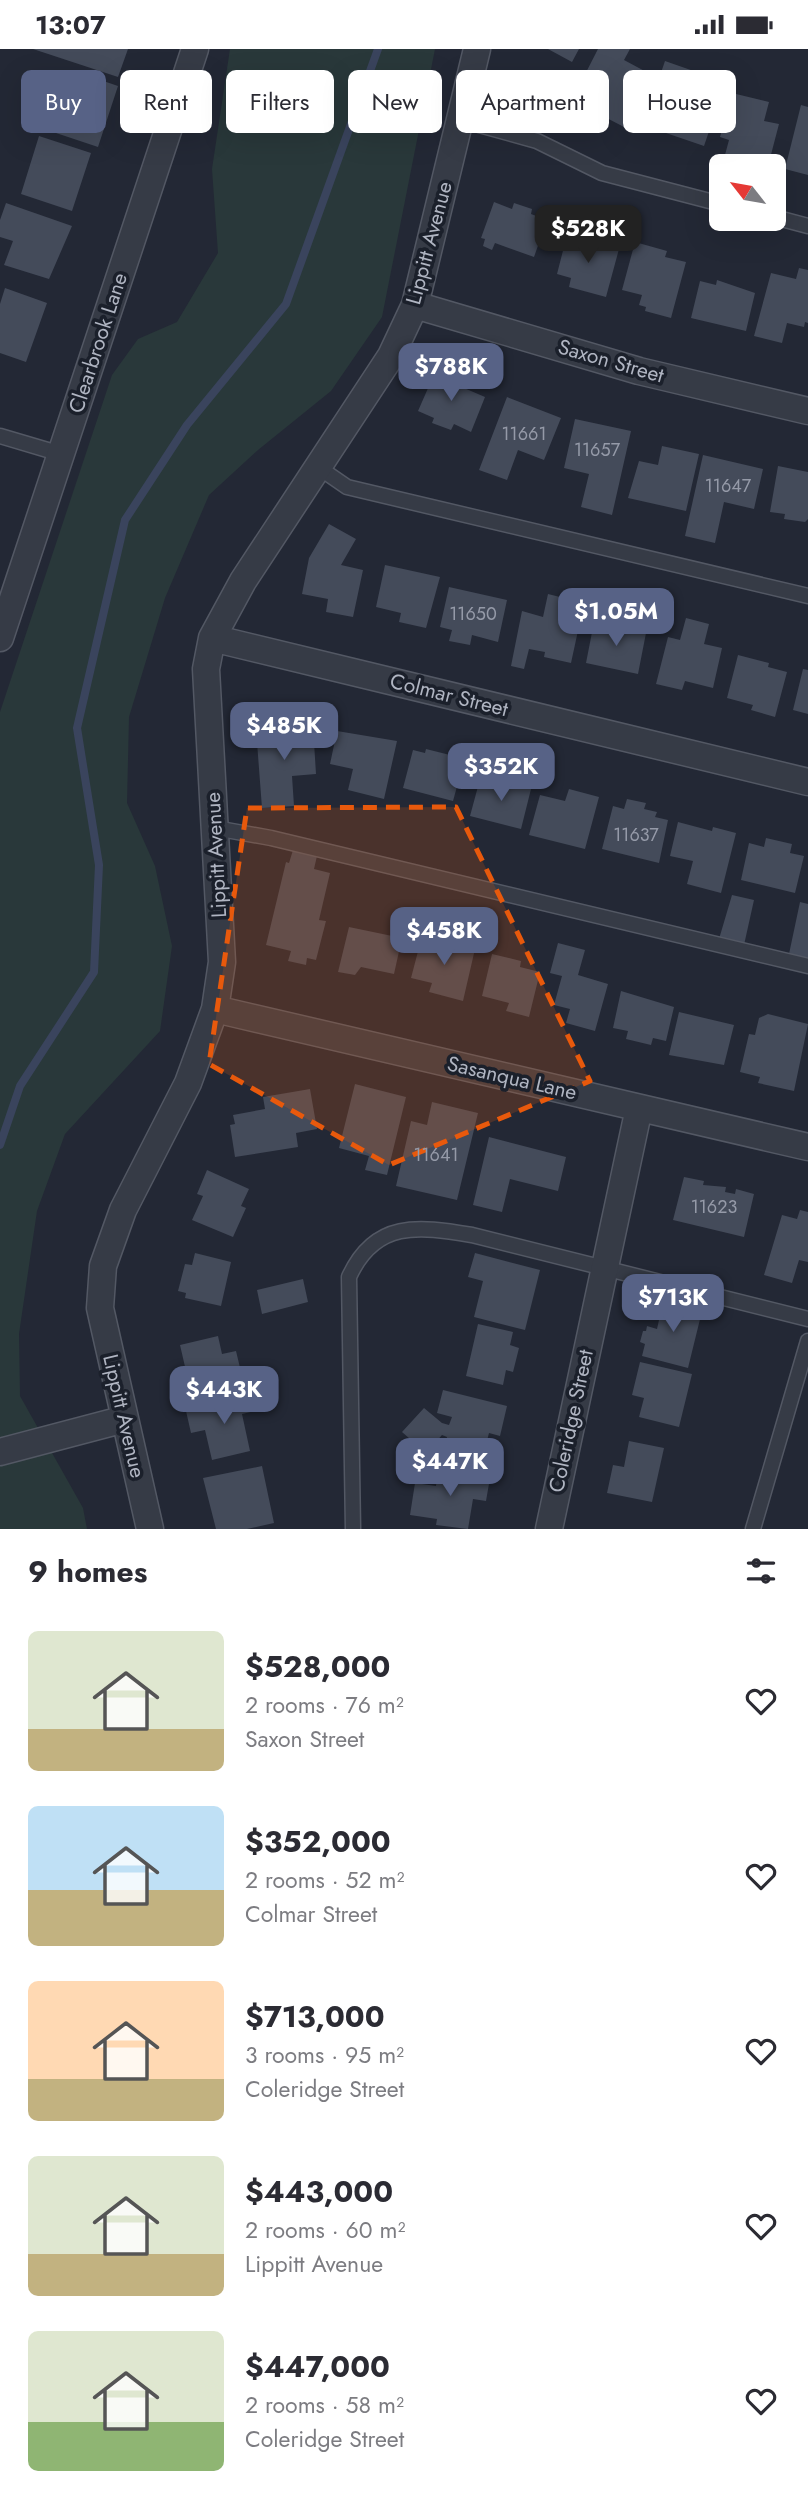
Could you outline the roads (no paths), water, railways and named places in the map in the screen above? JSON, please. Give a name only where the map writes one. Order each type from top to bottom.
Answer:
[{"type":"street","name":"Clearbrook Lane","points":[[0,638],[195,49]]},
{"type":"street","name":"Lippitt Avenue","points":[[472,70],[477,49]]},
{"type":"street","name":"Lippitt Avenue","points":[[150,1529],[100,1308],[103,1266],[123,1210],[188,1083],[215,1009],[222,962],[206,669],[212,638],[243,581],[391,356],[415,305],[458,133]]},
{"type":"street","name":"Saxon Street","points":[[415,305],[639,371],[808,411]]},
{"type":"street","name":"Colmar Street","points":[[212,638],[808,782]]},
{"type":"street","name":"Sasanqua Lane","points":[[215,1009],[808,1147]]},
{"type":"street","name":"Coleridge Street","points":[[549,1529],[639,1108]]},
{"type":"street","points":[[0,1452],[125,1419]]},
{"type":"lane","points":[[508,133],[537,141],[601,173],[709,201]]},
{"type":"lane","points":[[786,221],[808,226]]},
{"type":"lane","points":[[0,436],[61,454]]},
{"type":"lane","points":[[318,467],[348,487],[808,596]]},
{"type":"lane","points":[[215,828],[271,838],[808,966]]},
{"type":"lane","points":[[354,1529],[349,1277],[359,1255],[376,1241],[396,1231],[426,1227],[472,1235],[603,1270],[808,1319]]},
{"type":"lane","points":[[753,1529],[808,1341]]},
{"type":"waterway","points":[[0,1145],[20,1086],[94,972],[99,865],[77,728],[125,520],[187,425],[286,304],[378,49]]}]
